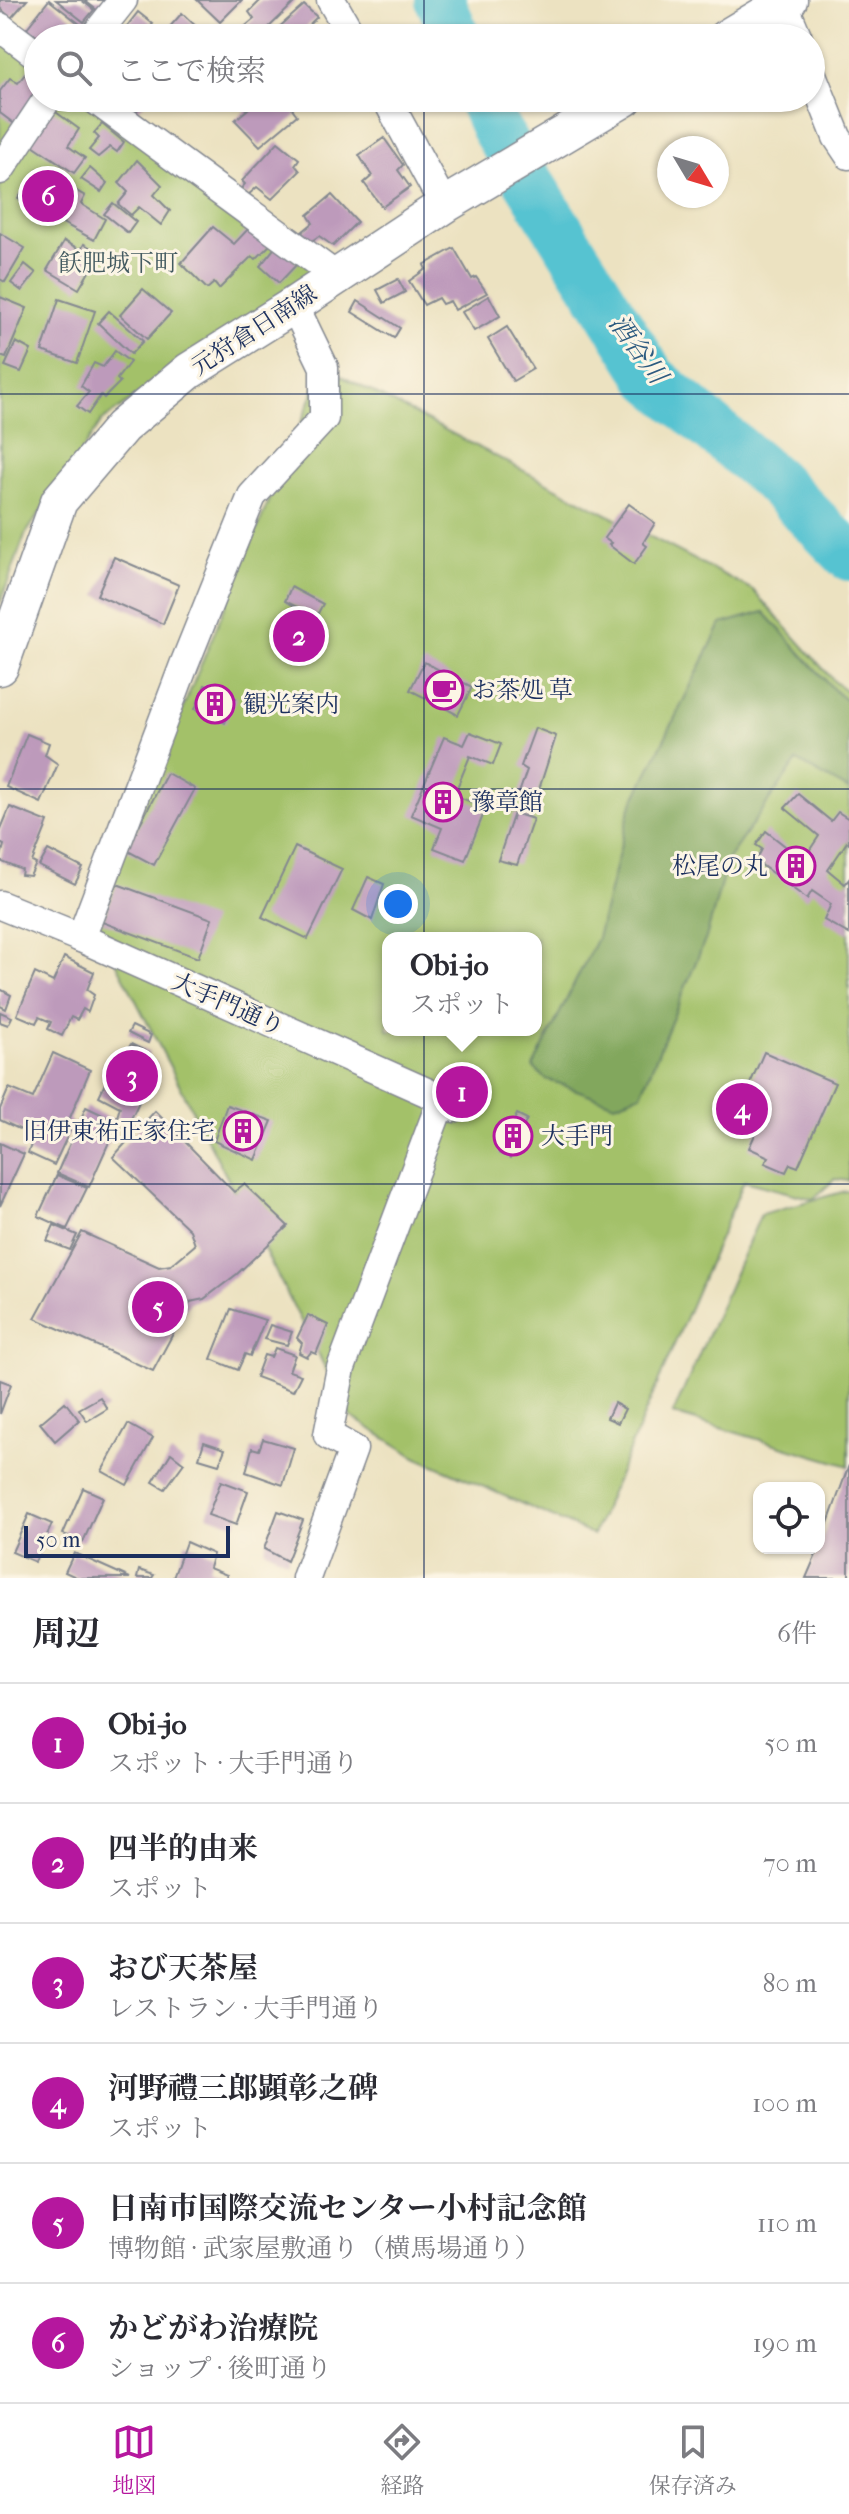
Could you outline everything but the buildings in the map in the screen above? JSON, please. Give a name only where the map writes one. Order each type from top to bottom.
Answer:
[{"type":"main road","points":[[749,24],[780,5]]},
{"type":"main road","name":"元狩倉日南線","points":[[0,667],[59,501],[122,427],[189,371],[446,204],[601,112]]},
{"type":"street","points":[[104,24],[123,0]]},
{"type":"street","points":[[331,0],[345,24]]},
{"type":"street","points":[[780,5],[790,24]]},
{"type":"street","points":[[0,27],[24,45]]},
{"type":"street","points":[[825,107],[837,137],[849,155]]},
{"type":"street","points":[[0,170],[39,112]]},
{"type":"street","points":[[112,112],[336,276]]},
{"type":"street","points":[[394,112],[446,204]]},
{"type":"street","points":[[81,938],[252,496],[324,418],[324,367],[294,305]]},
{"type":"street","name":"大手門通り","points":[[0,905],[81,938],[448,1104],[341,1368],[328,1435],[353,1449],[306,1578]]},
{"type":"green space","name":"飫肥城下町","points":[[0,24],[24,42],[24,112],[118,112],[321,265],[102,421],[25,535],[0,604]]},
{"type":"green space","points":[[324,367],[753,590],[835,682],[849,693],[849,1181],[835,1179],[813,1199],[744,1181],[593,1535],[416,1457],[350,1416],[95,921]]},
{"type":"green space","points":[[764,612],[849,703],[849,790],[797,761],[728,859],[706,938],[641,1094],[615,1104],[546,1079],[533,1067],[597,938],[630,809],[721,624]]},
{"type":"green space","points":[[849,1191],[849,1466],[673,1414],[761,1214]]},
{"type":"waterway","name":"酒谷川","points":[[440,0],[450,24]]},
{"type":"waterway","name":"酒谷川","points":[[488,112],[495,128],[652,378],[775,481],[849,556]]},
{"type":"place","name":"かどがわ治療院","points":[[48,196]]},
{"type":"place","name":"四半的由来","points":[[299,636]]},
{"type":"place","name":"お茶処 草","points":[[444,690]]},
{"type":"place","name":"観光案内","points":[[215,704]]},
{"type":"place","name":"豫章館","points":[[443,802]]},
{"type":"place","name":"松尾の丸","points":[[796,866]]},
{"type":"place","name":"おび天茶屋","points":[[132,1076]]},
{"type":"place","name":"Obi-jo","points":[[462,1092]]},
{"type":"place","name":"河野禮三郎顕彰之碑","points":[[742,1109]]},
{"type":"place","name":"旧伊東祐正家住宅","points":[[243,1131]]},
{"type":"place","name":"大手門","points":[[513,1136]]},
{"type":"place","name":"日南市国際交流センター小村記念館","points":[[158,1307]]}]
